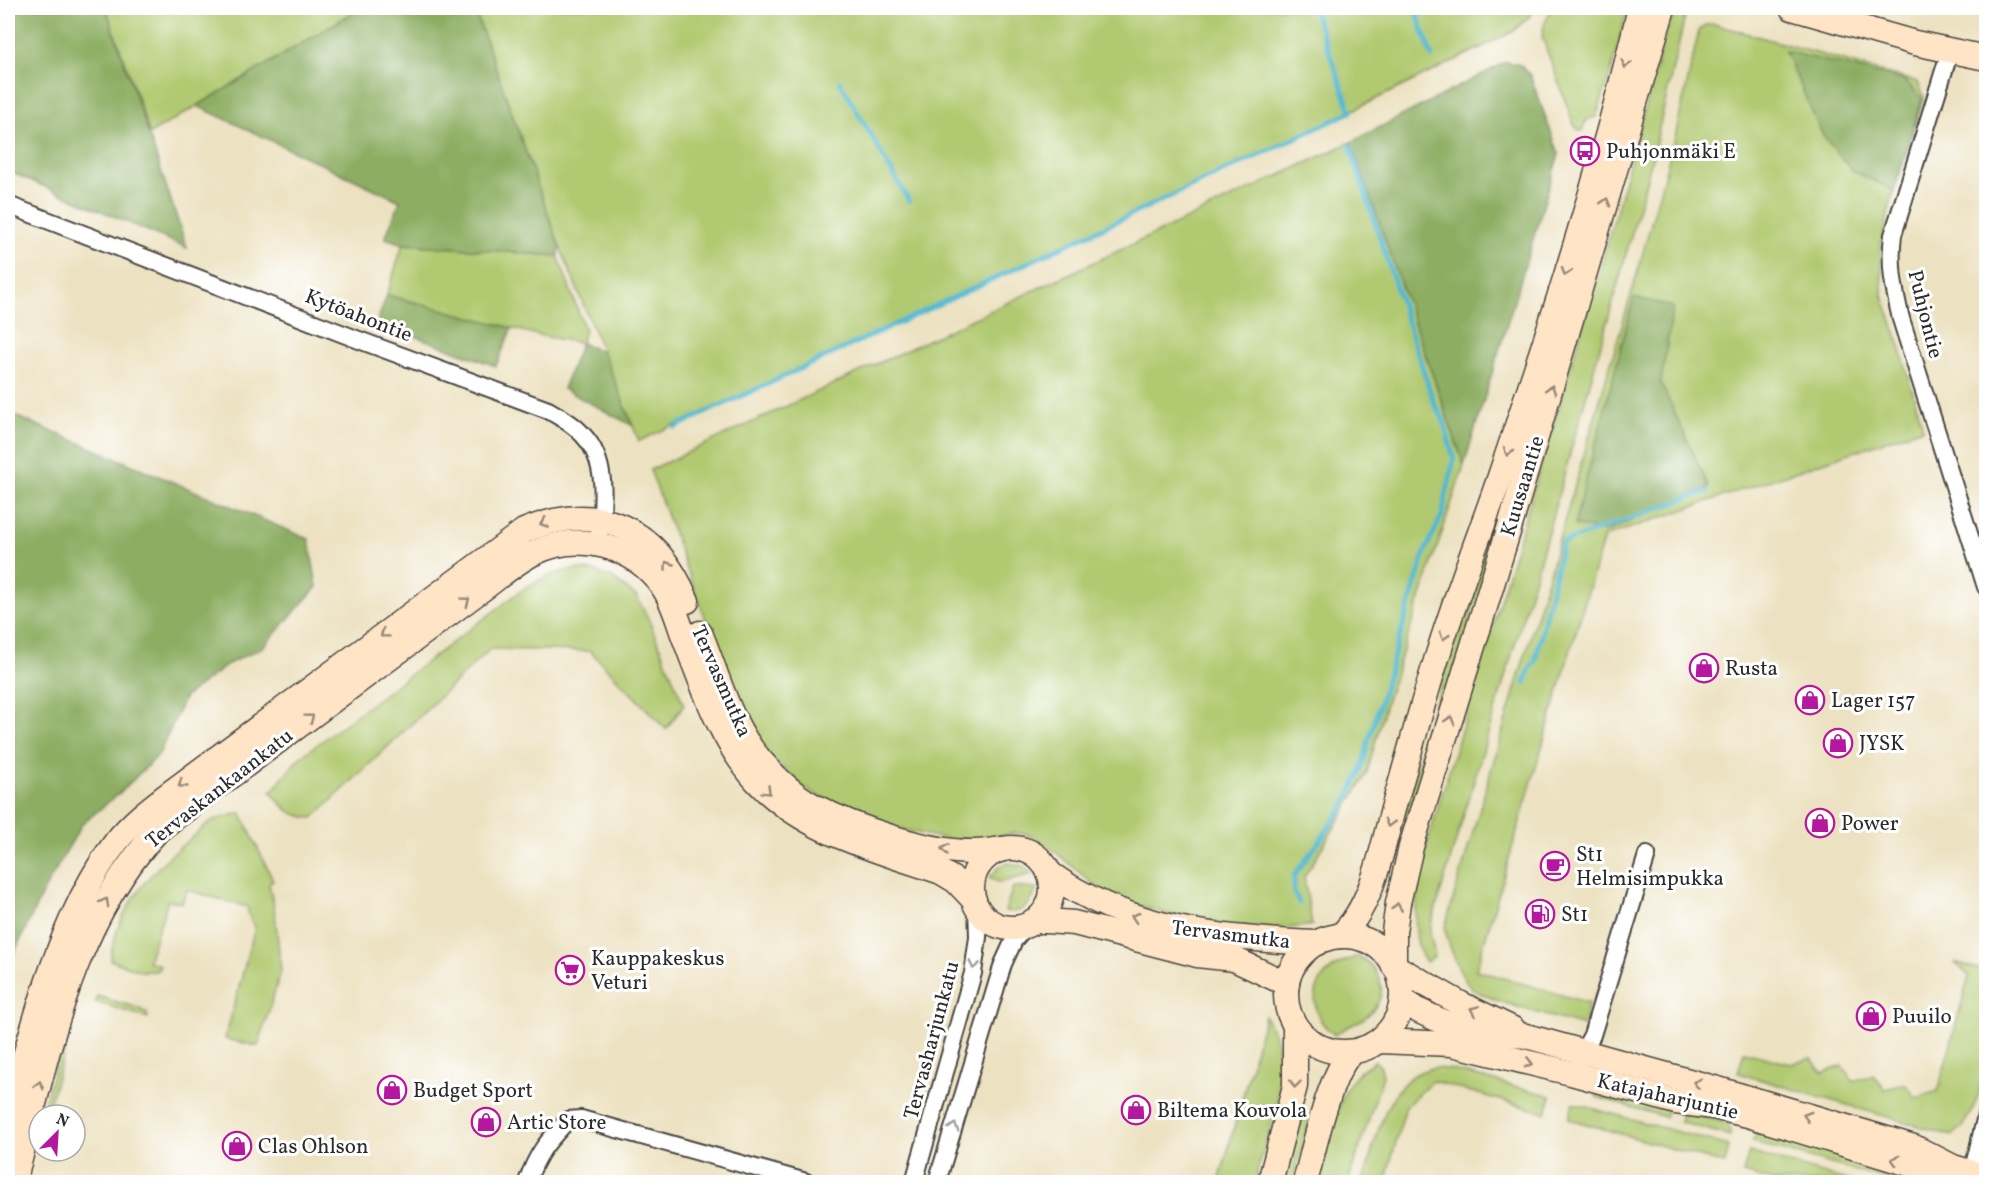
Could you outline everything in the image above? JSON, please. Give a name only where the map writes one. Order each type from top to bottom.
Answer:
[{"type":"street","name":"Kuusaantie","points":[[1328,940],[1354,922],[1372,880],[1438,652],[1516,428],[1567,270],[1624,74],[1640,8]]},
{"type":"street","name":"Kuusaantie","points":[[1394,966],[1398,903],[1411,847],[1512,519],[1663,8]]},
{"type":"street","points":[[1792,8],[1950,51],[1986,58]]},
{"type":"street","name":"Puhjontie","points":[[1950,51],[1893,235],[1890,256],[1891,277],[1901,320],[1986,587]]},
{"type":"street","name":"Kytöahontie","points":[[8,205],[548,410],[569,422],[584,436],[595,454],[601,471],[601,520],[598,544]]},
{"type":"street","name":"Tervaskankaankatu","points":[[8,1119],[38,1013],[54,966],[81,901],[93,877],[117,841],[142,814],[524,531],[547,521],[577,518],[601,520]]},
{"type":"street","name":"Tervasmutka","points":[[601,520],[632,531],[647,541],[668,563],[682,588],[729,707],[744,736],[761,761],[784,784],[812,805],[843,819],[931,848],[977,852],[1003,849]]},
{"type":"street","name":"Tervaskankaankatu","points":[[14,1182],[48,1053],[73,972],[105,901],[142,847],[158,830],[481,590],[533,554],[559,544],[582,542],[598,544]]},
{"type":"street","name":"Tervasmutka","points":[[598,544],[616,549],[634,558],[663,587],[724,733],[738,758],[774,798],[798,815],[826,830],[941,872],[956,881],[975,904]]},
{"type":"street","points":[[937,1182],[1004,964],[1014,940],[1043,912],[1050,900],[1052,887],[1044,863],[1026,850],[1014,848],[992,853],[976,869],[972,881],[975,904],[991,922],[1002,926],[1015,928],[1030,923]]},
{"type":"street","points":[[1571,1073],[1592,1035],[1647,855]]},
{"type":"street","name":"Tervasmutka","points":[[1049,873],[1090,899],[1132,916],[1170,927],[1200,934],[1252,940],[1328,940]]},
{"type":"street","name":"Tervasharjunkatu","points":[[915,1182],[973,973],[978,937],[975,904]]},
{"type":"street","name":"Tervasmutka","points":[[1030,923],[1065,922],[1197,955],[1234,959],[1287,984]]},
{"type":"street","points":[[1197,955],[1263,990],[1292,1020],[1304,1036],[1314,1044],[1339,1052],[1352,1052],[1371,1046],[1393,1026],[1401,1008],[1399,976],[1384,953],[1371,943],[1356,938],[1328,940],[1297,960],[1287,984],[1287,1004],[1292,1020],[1295,1086],[1270,1182]]},
{"type":"street","points":[[1394,966],[1461,1004],[1526,1036]]},
{"type":"street","name":"Katajaharjuntie","points":[[1402,999],[1441,1021],[1477,1031],[1526,1036],[1584,1051],[1914,1147],[1965,1175]]},
{"type":"street","name":"Katajaharjuntie","points":[[1379,1041],[1452,1044],[1676,1102],[1748,1115],[1909,1164],[1965,1175]]},
{"type":"street","points":[[1305,1182],[1334,1082],[1343,1063],[1352,1052]]},
{"type":"street","points":[[1965,1175],[1986,1115]]},
{"type":"street","points":[[527,1182],[536,1158],[545,1145],[568,1120],[581,1119],[806,1182]]},
{"type":"green space","points":[[8,8],[106,8],[187,248],[8,171]]},
{"type":"green space","points":[[106,8],[361,8],[150,134]]},
{"type":"green space","points":[[361,8],[474,8],[560,247],[558,256],[403,244],[385,238],[400,201],[197,106]]},
{"type":"green space","points":[[474,8],[1533,8],[1529,17],[1512,32],[1295,138],[1077,241],[639,441],[560,247]]},
{"type":"green space","points":[[1552,8],[1628,8],[1596,117],[1586,120],[1582,131],[1574,125],[1542,37],[1544,25]]},
{"type":"green space","points":[[1678,8],[1687,8],[1650,167],[1538,567],[1432,921],[1430,933],[1435,956],[1426,962],[1420,953],[1416,928],[1421,864],[1602,262],[1665,36]]},
{"type":"green space","points":[[1714,24],[1918,82],[1924,97],[1892,198],[1881,243],[1882,293],[1897,336],[1923,428],[1604,537],[1476,970],[1589,1003],[1584,1026],[1477,992],[1470,987],[1462,975],[1454,958],[1445,927],[1637,274],[1675,137],[1699,31],[1705,25]]},
{"type":"green space","points":[[1785,51],[1904,80],[1922,98],[1894,191],[1851,170],[1822,134]]},
{"type":"green space","points":[[1506,62],[1520,65],[1530,75],[1559,154],[1464,465],[1351,142]]},
{"type":"green space","points":[[1351,142],[1464,465],[1386,703],[1366,776],[1304,877],[1312,925],[1288,928],[1236,926],[1186,919],[1126,902],[1098,888],[1052,849],[1026,834],[1013,833],[978,841],[954,841],[878,824],[807,790],[764,750],[739,709],[650,470]]},
{"type":"green space","points":[[403,244],[558,256],[585,330],[581,343],[542,336],[387,295]]},
{"type":"green space","points":[[387,295],[512,328],[496,366],[377,322]]},
{"type":"green space","points":[[1634,297],[1673,307],[1661,383],[1709,487],[1605,532],[1574,525]]},
{"type":"green space","points":[[581,343],[603,352],[633,426],[563,389]]},
{"type":"green space","points":[[8,413],[309,539],[317,587],[263,647],[230,663],[185,697],[159,754],[122,791],[82,824],[43,892],[8,966]]},
{"type":"green space","points":[[1503,501],[1506,502],[1390,876],[1387,875],[1441,686],[1470,593]]},
{"type":"green space","points":[[578,569],[597,572],[612,578],[636,596],[647,616],[684,705],[666,729],[590,651],[490,649],[313,818],[289,811],[271,792],[298,759],[526,587],[551,575]]},
{"type":"green space","points":[[241,813],[273,880],[269,884],[275,913],[281,971],[258,1046],[225,1039],[255,928],[248,914],[248,907],[187,890],[182,903],[168,900],[148,961],[160,965],[158,970],[140,970],[110,960],[120,924],[137,892],[148,878],[174,852],[208,824]]},
{"type":"green space","points":[[1008,863],[1023,866],[1032,874],[999,883],[990,877],[1000,866]]},
{"type":"green space","points":[[1013,887],[1036,889],[1029,904],[1021,910],[1005,911]]},
{"type":"green space","points":[[1358,956],[1378,975],[1381,983],[1380,999],[1364,1018],[1335,1035],[1320,1019],[1315,1000],[1317,990],[1320,981],[1327,973]]},
{"type":"green space","points":[[1954,962],[1986,971],[1987,986],[1986,1046],[1982,1079],[1972,1110],[1964,1124],[1952,1136],[1738,1073],[1744,1052],[1791,1064],[1811,1058],[1823,1073],[1842,1066],[1853,1081],[1873,1075],[1885,1089],[1905,1084],[1917,1098],[1938,1091],[1969,976]]},
{"type":"green space","points":[[97,996],[138,1008],[147,1013],[148,1018],[96,1002]]},
{"type":"green space","points":[[1265,1016],[1275,1037],[1280,1072],[1279,1091],[1270,1129],[1254,1182],[1219,1182]]},
{"type":"green space","points":[[63,1038],[68,1040],[50,1103],[44,1103]]},
{"type":"green space","points":[[1375,1061],[1381,1067],[1383,1076],[1348,1182],[1319,1182],[1341,1101],[1353,1079]]},
{"type":"green space","points":[[1435,1068],[1449,1069],[1551,1096],[1546,1113],[1433,1081],[1406,1106],[1385,1182],[1363,1182],[1378,1130],[1394,1096],[1404,1083],[1418,1073]]},
{"type":"green space","points":[[1597,1092],[1668,1109],[1665,1117],[1596,1097]]},
{"type":"green space","points":[[1573,1103],[1729,1146],[1725,1164],[1569,1119]]},
{"type":"green space","points":[[1682,1113],[1721,1121],[1730,1128],[1730,1136],[1680,1122]]},
{"type":"green space","points":[[1301,1118],[1310,1119],[1292,1182],[1282,1182]]},
{"type":"green space","points":[[1764,1131],[1900,1171],[1897,1182],[1752,1142],[1757,1133]]},
{"type":"green space","points":[[1749,1152],[1853,1182],[1777,1182],[1743,1173]]},
{"type":"waterway","points":[[675,427],[1351,112],[1313,8]]},
{"type":"waterway","points":[[1415,8],[1432,57]]},
{"type":"waterway","points":[[840,82],[909,201]]},
{"type":"waterway","points":[[1299,903],[1294,891],[1294,876],[1328,830],[1348,797],[1364,761],[1425,552],[1442,515],[1454,459],[1443,419],[1434,403],[1350,146]]},
{"type":"waterway","points":[[1525,683],[1530,668],[1535,662],[1562,543],[1707,491]]},
{"type":"place","name":"Puhjonmäki E","points":[[1585,151]]},
{"type":"place","name":"Rusta","points":[[1704,668]]},
{"type":"place","name":"Lager 157","points":[[1810,700]]},
{"type":"place","name":"JYSK","points":[[1838,743]]},
{"type":"place","name":"Power","points":[[1820,823]]},
{"type":"place","name":"St1 Helmisimpukka","points":[[1555,866]]},
{"type":"place","name":"St1","points":[[1540,914]]},
{"type":"place","name":"Kauppakeskus Veturi","points":[[570,970]]},
{"type":"place","name":"Puuilo","points":[[1871,1016]]},
{"type":"place","name":"Budget Sport","points":[[392,1090]]},
{"type":"place","name":"Biltema Kouvola","points":[[1136,1110]]},
{"type":"place","name":"Artic Store","points":[[486,1122]]},
{"type":"place","name":"Clas Ohlson","points":[[237,1146]]}]
